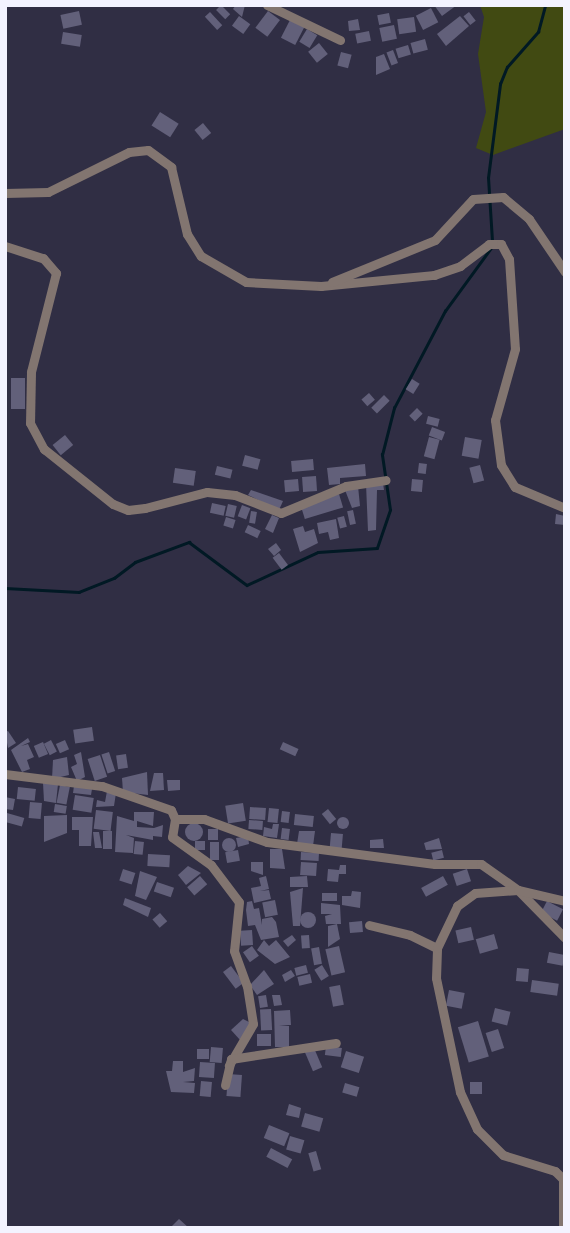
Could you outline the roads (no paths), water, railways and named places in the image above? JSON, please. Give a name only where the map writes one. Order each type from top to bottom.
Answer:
[{"type":"street","points":[[267,5],[340,40]]},
{"type":"street","points":[[5,193],[48,192],[129,152],[148,150],[171,167],[187,234],[201,256],[246,282],[321,286],[434,275],[460,266],[489,244],[501,244],[509,259],[515,349],[495,420],[501,465],[515,487],[565,508]]},
{"type":"street","points":[[321,286],[435,240],[473,199],[503,197],[529,219],[565,272]]},
{"type":"street","points":[[5,246],[43,258],[56,273],[54,296],[31,372],[30,424],[44,449],[113,504],[128,510],[145,508],[206,492],[235,495],[281,513],[346,486],[386,480]]},
{"type":"street","points":[[5,774],[102,786],[171,810],[175,819],[172,837],[211,865],[239,902],[234,951],[247,986],[253,1024],[229,1065],[225,1085]]},
{"type":"street","points":[[175,819],[204,819],[267,842],[435,864],[481,864],[518,890],[565,938]]},
{"type":"street","points":[[563,1228],[563,1179],[555,1171],[503,1155],[477,1129],[460,1092],[436,978],[437,948],[457,906],[475,893],[518,890],[565,901]]},
{"type":"street","points":[[369,925],[410,935],[437,948]]},
{"type":"street","points":[[229,1065],[240,1057],[336,1043]]},
{"type":"waterway","points":[[492,241],[488,178],[500,84],[507,67],[538,32],[545,5]]},
{"type":"waterway","points":[[5,588],[79,592],[114,578],[135,562],[189,542],[247,585],[318,552],[377,548],[390,510],[382,455],[394,408],[445,311],[491,248]]}]
